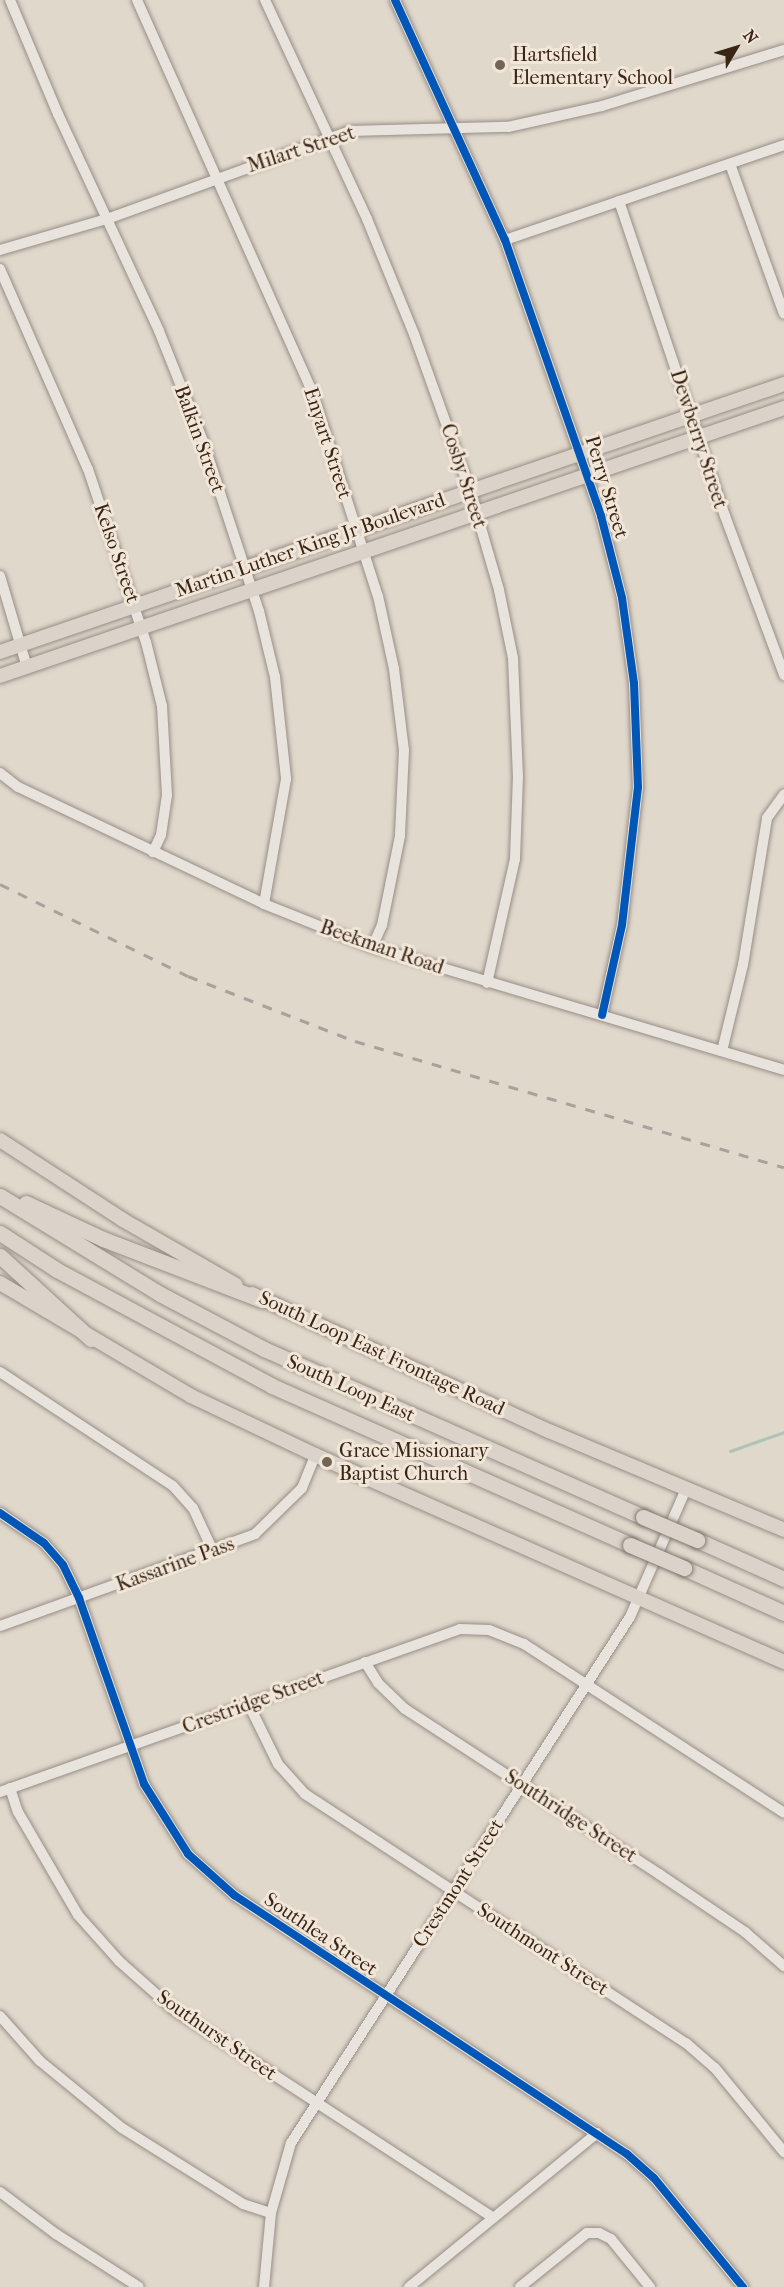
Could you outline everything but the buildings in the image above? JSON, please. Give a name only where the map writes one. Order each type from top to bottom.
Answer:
[{"type":"highway","points":[[0,1191],[103,1239],[262,1300]]},
{"type":"highway","name":"South Loop East","points":[[0,1196],[160,1294],[264,1349],[784,1579]]},
{"type":"highway","name":"South Loop East","points":[[0,1233],[57,1270],[272,1386],[784,1613]]},
{"type":"highway","points":[[0,1256],[91,1339]]},
{"type":"main road","name":"Martin Luther King Jr Boulevard","points":[[0,652],[356,528],[784,384]]},
{"type":"main road","name":"Martin Luther King Jr Boulevard","points":[[0,676],[784,408]]},
{"type":"main road","name":"South Loop East Frontage Road","points":[[0,1140],[123,1220],[262,1300],[686,1489],[784,1530]]},
{"type":"main road","points":[[0,1283],[190,1396],[315,1455],[784,1662]]},
{"type":"street","name":"Balkin Street","points":[[10,0],[164,342],[203,441],[252,591],[275,677],[285,779],[264,904]]},
{"type":"street","name":"Enyart Street","points":[[137,0],[219,178],[312,392],[364,550],[394,669],[404,750],[400,836],[382,925],[372,948]]},
{"type":"street","name":"Cosby Street","points":[[265,0],[330,138],[414,334],[470,490],[513,658],[518,776],[515,859],[487,983]]},
{"type":"street","name":"Perry Street","points":[[395,0],[505,240],[588,475],[621,598],[634,683],[638,787],[622,925],[602,1015]]},
{"type":"street","name":"Milart Street","points":[[0,250],[107,219],[330,138],[363,129],[475,131],[552,119],[784,50]]},
{"type":"street","points":[[505,240],[784,145]]},
{"type":"street","points":[[730,164],[784,314]]},
{"type":"street","name":"Dewberry Street","points":[[620,201],[698,437],[784,675]]},
{"type":"street","name":"Kelso Street","points":[[0,269],[66,415],[142,627],[162,706],[166,795],[161,836],[153,852]]},
{"type":"street","points":[[0,576],[27,667]]},
{"type":"street","name":"Beekman Road","points":[[0,773],[18,787],[153,852],[264,904],[372,948],[784,1070]]},
{"type":"street","points":[[722,1051],[743,965],[767,818],[784,795]]},
{"type":"street","points":[[0,1372],[173,1486],[193,1508],[213,1551]]},
{"type":"street","name":"Kassarine Pass","points":[[0,1626],[255,1534],[302,1488],[315,1455]]},
{"type":"street","name":"Crestmont Street","points":[[264,2287],[271,2213],[291,2143],[315,2102],[640,1600],[686,1489]]},
{"type":"street","name":"Southlea Street","points":[[0,1513],[44,1543],[63,1565],[79,1598],[144,1784],[168,1827],[212,1878],[385,1996],[597,2133],[654,2178],[743,2287]]},
{"type":"street","name":"Crestridge Street","points":[[5,1790],[460,1629],[489,1630],[507,1637],[587,1685],[784,1813]]},
{"type":"street","name":"Southridge Street","points":[[365,1662],[378,1683],[405,1709],[745,1932],[784,1966]]},
{"type":"street","name":"Southmont Street","points":[[249,1705],[278,1764],[305,1794],[686,2043],[715,2068],[784,2152]]},
{"type":"street","name":"Southurst Street","points":[[5,1790],[78,1915],[118,1961],[173,2009],[492,2217]]},
{"type":"street","points":[[0,2016],[40,2061],[122,2128],[243,2204],[271,2213]]},
{"type":"street","points":[[409,2287],[597,2133]]},
{"type":"street","points":[[0,2192],[56,2234],[139,2287]]},
{"type":"street","points":[[520,2287],[586,2233],[599,2233],[610,2239],[650,2287]]},
{"type":"waterway","points":[[730,1451],[784,1432]]},
{"type":"railway","points":[[0,884],[188,976],[355,1041],[784,1167]]},
{"type":"cycle path","points":[[395,0],[505,240],[601,516],[622,598],[634,683],[638,787],[622,925],[602,1015]]},
{"type":"cycle path","points":[[0,1513],[44,1543],[63,1565],[79,1598],[144,1784],[188,1854],[234,1895],[627,2154],[654,2178],[743,2287]]},
{"type":"place","name":"Hartsfield Elementary School","points":[[500,65]]},
{"type":"place","name":"Grace Missionary Baptist Church","points":[[327,1462]]}]
